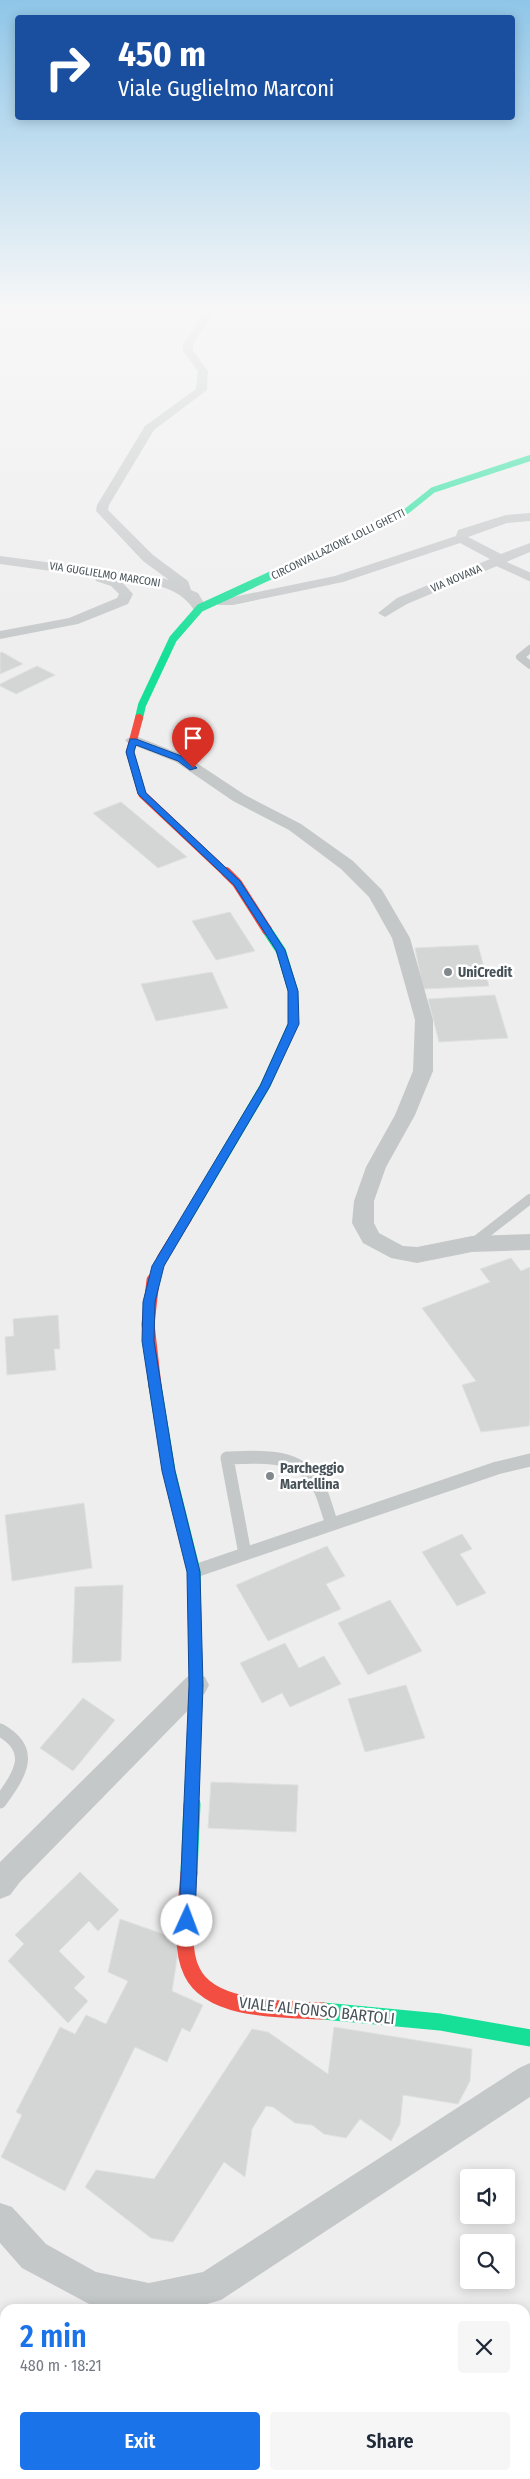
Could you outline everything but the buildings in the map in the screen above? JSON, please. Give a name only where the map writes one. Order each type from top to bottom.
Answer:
[{"type":"street","points":[[152,426],[103,505],[102,512],[148,558],[183,584],[185,593]]},
{"type":"street","name":"CIRCONVALLAZIONE LOLLI GHETTI","points":[[200,608],[219,601],[403,514],[433,490],[530,458]]},
{"type":"street","points":[[219,601],[233,601],[338,579],[461,538],[463,533],[506,520],[530,517]]},
{"type":"street","points":[[461,538],[498,560]]},
{"type":"street","name":"VIA NOVANA","points":[[386,613],[402,601],[530,547]]},
{"type":"street","name":"VIA GUGLIELMO MARCONI","points":[[0,560],[160,581],[193,596],[200,608]]},
{"type":"street","points":[[0,635],[73,620],[123,601],[126,594],[122,587],[110,580],[78,573],[73,569]]},
{"type":"street","points":[[200,608],[174,638],[142,705],[133,740],[181,759],[205,777],[239,798],[295,827],[347,865],[376,894],[401,938],[424,1020],[423,1071],[405,1115],[376,1166],[364,1202],[362,1223],[371,1238],[399,1253],[417,1255],[472,1244],[530,1242]]},
{"type":"street","name":"VIALE ALFONSO BARTOLI","points":[[133,740],[130,752],[142,794],[237,883],[281,950],[293,991],[294,1024],[265,1086],[158,1266],[149,1302],[148,1341],[168,1471],[194,1572],[196,1685],[187,1921],[188,1960],[194,1978],[210,1993],[233,2003],[440,2022],[530,2038]]},
{"type":"street","points":[[0,1885],[10,1872],[196,1685]]},
{"type":"street","points":[[0,2219],[34,2256],[91,2288],[149,2300],[209,2288],[530,2079]]},
{"type":"lane","points":[[498,560],[530,577]]},
{"type":"lane","points":[[530,649],[520,657],[530,664]]},
{"type":"lane","points":[[472,1244],[530,1199]]},
{"type":"lane","points":[[245,1554],[227,1458],[271,1457],[297,1466],[312,1478],[332,1524]]},
{"type":"lane","points":[[194,1572],[497,1468],[530,1460]]},
{"type":"lane","points":[[0,1730],[16,1741],[23,1755],[20,1774],[0,1802]]},
{"type":"traffic: fast","points":[[139,718],[142,705],[173,639],[200,608],[403,514],[433,490],[530,458]]},
{"type":"traffic: fast","points":[[187,1218],[265,1086],[293,1024],[293,991],[281,951],[267,930]]},
{"type":"traffic: fast","points":[[155,1386],[169,1471],[194,1571],[196,1685],[189,1873]]},
{"type":"traffic: fast","points":[[323,2011],[440,2022],[530,2038]]},
{"type":"traffic: jam","points":[[139,718],[130,752],[142,794],[237,883],[267,930]]},
{"type":"traffic: jam","points":[[155,1386],[148,1324],[150,1293],[153,1278],[159,1264],[187,1218]]},
{"type":"traffic: jam","points":[[189,1873],[186,1924],[187,1951],[192,1973],[202,1986],[215,1995],[251,2005],[323,2011]]},
{"type":"place","name":"UniCredit","points":[[448,972]]},
{"type":"place","name":"Parcheggio Martellina","points":[[270,1476]]},
{"type":"route","points":[[187,1921],[196,1685],[194,1572],[168,1471],[148,1341],[149,1302],[158,1266],[265,1086],[294,1024],[293,991],[281,950],[237,883],[142,794],[130,752],[133,740],[181,759],[193,768]]}]
